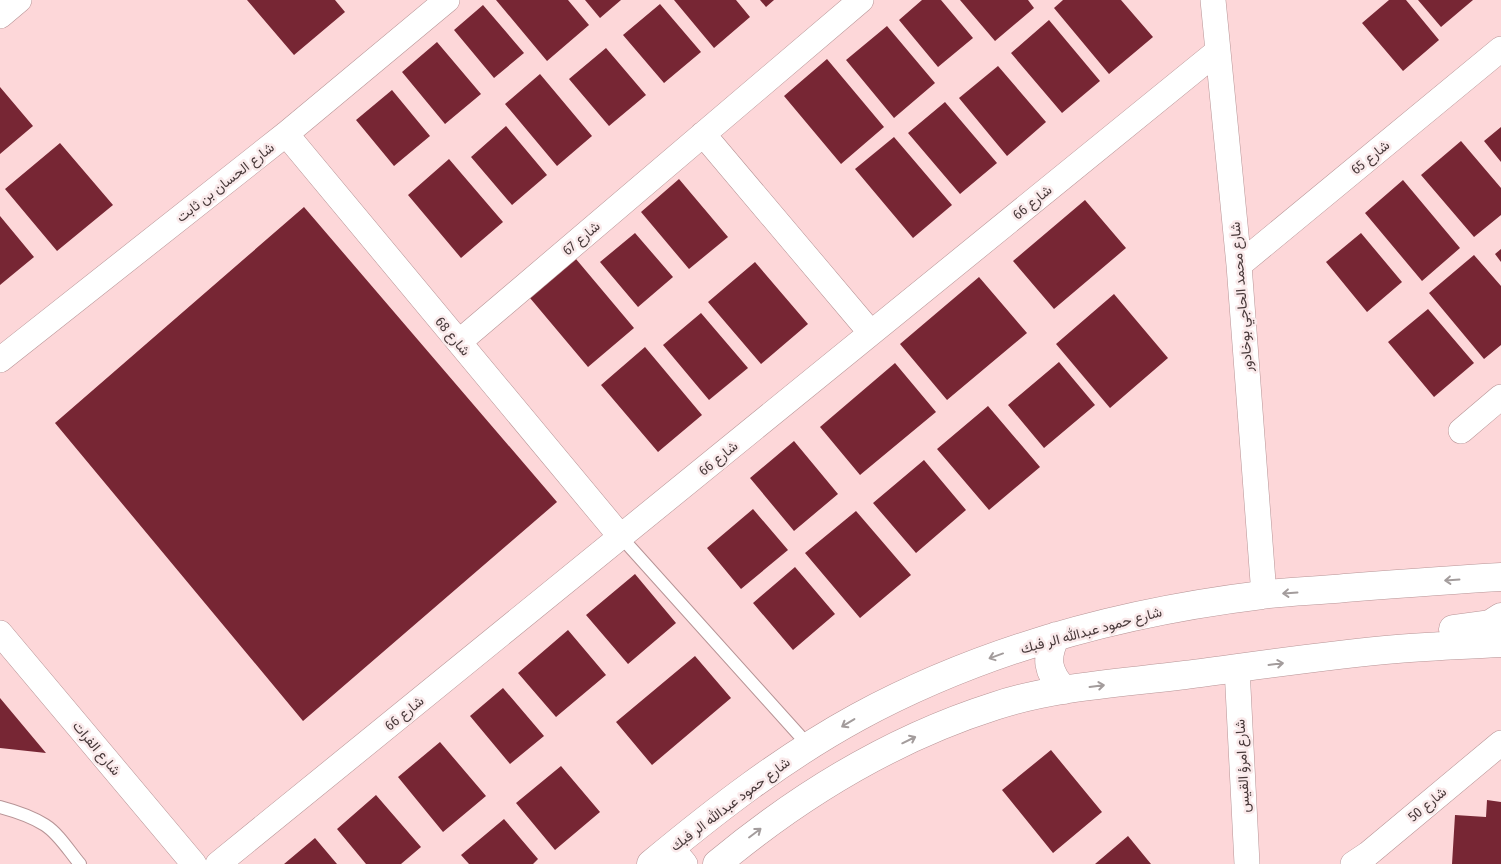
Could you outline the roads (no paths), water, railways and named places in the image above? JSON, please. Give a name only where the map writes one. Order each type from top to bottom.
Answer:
[{"type":"street","points":[[0,16],[19,0]]},
{"type":"street","name":"شارع الحسان بن ثابت","points":[[0,360],[286,134],[447,0]]},
{"type":"street","name":"شارع 67","points":[[459,342],[861,0]]},
{"type":"street","name":"شارع محمد الحاجي بوخادور","points":[[1214,0],[1239,265],[1264,594]]},
{"type":"street","name":"شارع 65","points":[[1239,265],[1501,49]]},
{"type":"street","name":"شارع 66","points":[[218,864],[1218,51]]},
{"type":"street","name":"شارع 68","points":[[286,134],[621,537]]},
{"type":"street","points":[[703,134],[871,333]]},
{"type":"street","points":[[1461,431],[1501,397]]},
{"type":"street","name":"شارع حمود عبدالله الر فبك","points":[[669,859],[732,799],[809,746],[890,700],[993,657],[1056,636],[1160,611],[1264,594],[1499,579]]},
{"type":"street","points":[[1397,649],[1403,643],[1418,635],[1490,624],[1501,617]]},
{"type":"street","name":"شارع الفرات","points":[[0,633],[194,864]]},
{"type":"street","points":[[1056,636],[1050,647],[1050,670],[1064,690]]},
{"type":"street","points":[[717,864],[762,827],[805,797],[879,754],[916,736],[997,705],[1064,690],[1237,668],[1397,649],[1501,643]]},
{"type":"street","name":"شارع امرؤ القيس","points":[[1237,668],[1247,864]]},
{"type":"street","name":"شارع 50","points":[[1353,864],[1368,854],[1501,743]]},
{"type":"lane","points":[[621,537],[809,746]]},
{"type":"lane","points":[[0,807],[46,826],[58,837],[80,864]]}]
